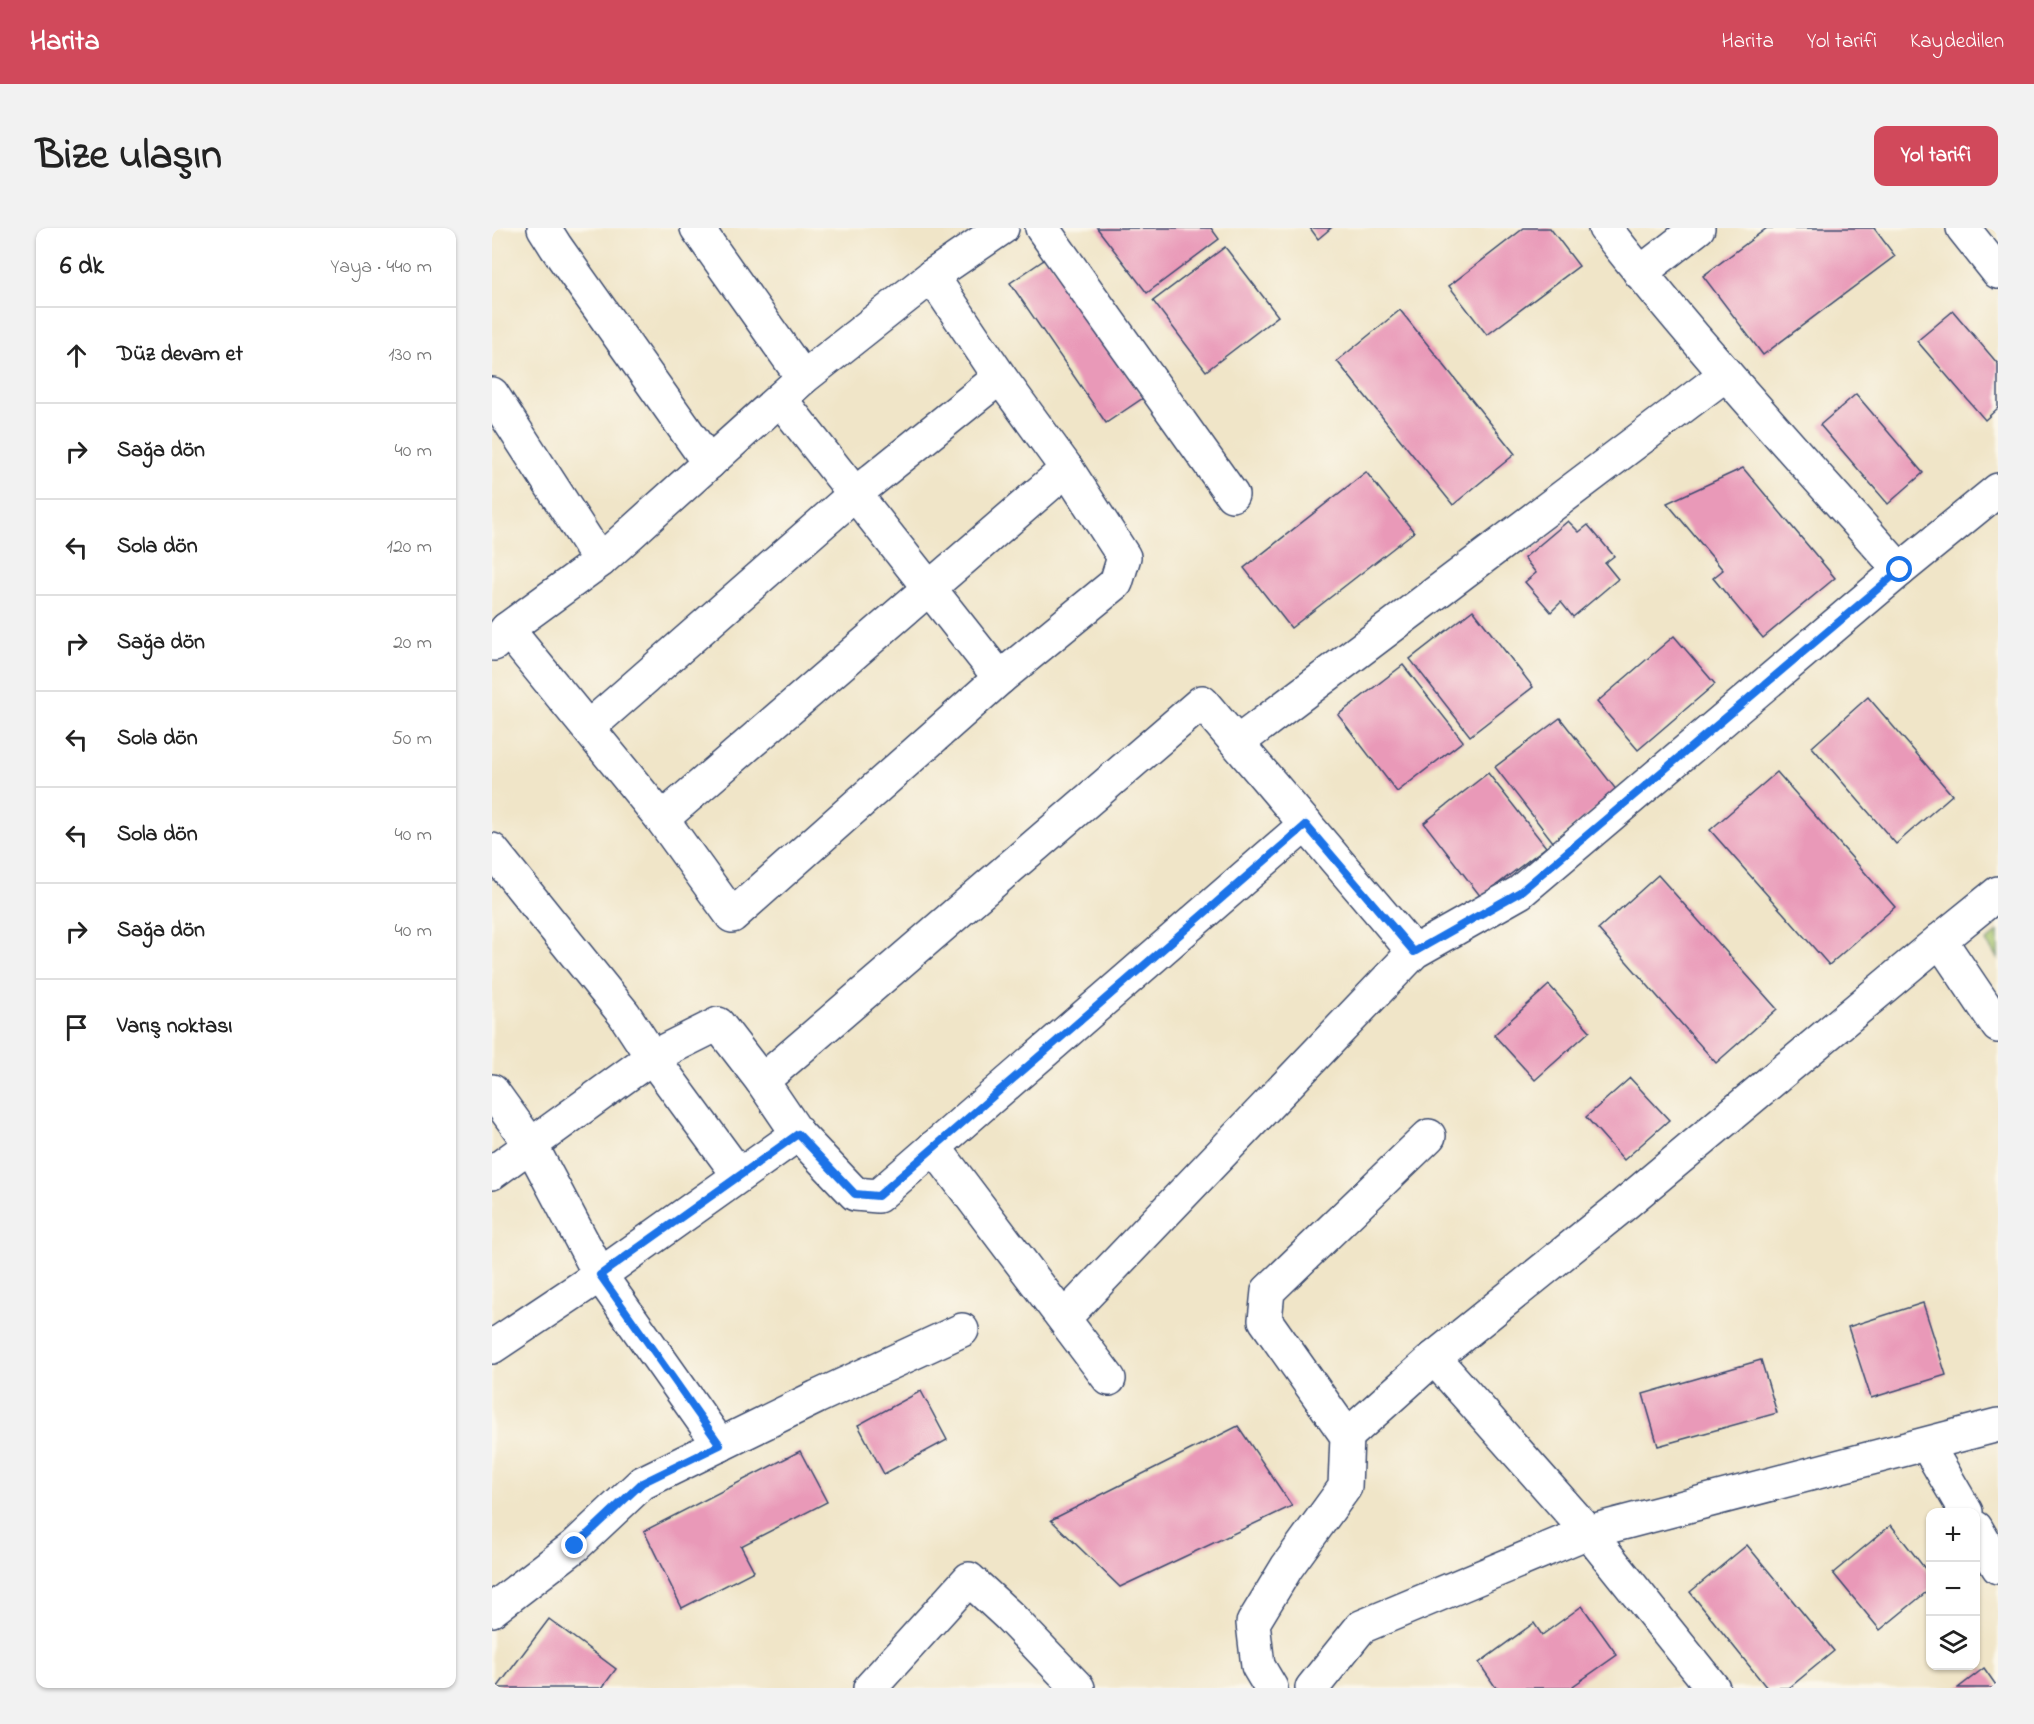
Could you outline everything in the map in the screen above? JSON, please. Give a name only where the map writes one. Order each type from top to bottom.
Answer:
[{"type":"street","points":[[544,228],[709,463]]},
{"type":"street","points":[[697,228],[855,494],[1000,678]]},
{"type":"street","points":[[932,276],[1000,377],[1067,469],[1124,557],[1116,583],[1000,678],[732,916],[663,819],[589,727],[500,638],[600,561],[792,389],[932,276],[1002,228]]},
{"type":"street","points":[[1042,228],[1232,495]]},
{"type":"street","points":[[1605,228],[1726,374],[1900,570]]},
{"type":"street","points":[[1640,273],[1698,228]]},
{"type":"street","points":[[1963,228],[1998,272]]},
{"type":"street","points":[[1238,743],[1726,374]]},
{"type":"street","points":[[589,727],[855,494],[1000,377]]},
{"type":"street","points":[[497,414],[600,561]]},
{"type":"street","points":[[663,819],[1067,469]]},
{"type":"street","points":[[1064,1318],[1414,952],[1520,892],[1900,570],[1998,490]]},
{"type":"street","points":[[762,1081],[1202,702],[1414,952]]},
{"type":"street","points":[[492,1173],[652,1058],[718,1024],[762,1081],[798,1134],[855,1194],[878,1196],[1306,825]]},
{"type":"street","points":[[492,850],[624,1014],[652,1058],[738,1174]]},
{"type":"street","points":[[1347,1436],[1434,1358],[1622,1207],[1998,893]]},
{"type":"street","points":[[1940,940],[1998,1026]]},
{"type":"street","points":[[492,1091],[531,1145],[600,1275],[720,1445]]},
{"type":"street","points":[[492,1347],[600,1275],[738,1174],[798,1134]]},
{"type":"street","points":[[1271,1688],[1258,1666],[1253,1623],[1287,1567],[1345,1487],[1347,1436],[1265,1320],[1268,1291],[1429,1136]]},
{"type":"street","points":[[934,1147],[1109,1379]]},
{"type":"street","points":[[492,1610],[575,1546],[642,1483],[962,1330]]},
{"type":"street","points":[[1434,1358],[1588,1532],[1713,1688]]},
{"type":"street","points":[[1312,1688],[1361,1627],[1588,1532],[1998,1425]]},
{"type":"street","points":[[1927,1445],[1964,1508]]},
{"type":"street","points":[[1980,1535],[1998,1567]]},
{"type":"street","points":[[870,1688],[969,1579],[1010,1616],[1078,1688]]},
{"type":"green space","points":[[1998,932],[1998,959],[1986,942]]},
{"type":"building","points":[[1097,228],[1211,228],[1219,239],[1147,293]]},
{"type":"building","points":[[1310,228],[1331,228],[1318,239]]},
{"type":"building","points":[[1524,228],[1550,228],[1579,266],[1487,335],[1449,286]]},
{"type":"building","points":[[1767,228],[1874,228],[1895,256],[1763,355],[1703,276]]},
{"type":"building","points":[[1225,247],[1278,316],[1206,371],[1153,301]]},
{"type":"building","points":[[1047,258],[1143,398],[1106,423],[1010,283]]},
{"type":"building","points":[[1400,310],[1515,454],[1453,505],[1337,361]]},
{"type":"building","points":[[1953,311],[1998,364],[1998,408],[1985,420],[1917,341]]},
{"type":"building","points":[[1856,394],[1923,473],[1888,504],[1820,425]]},
{"type":"building","points":[[1743,468],[1835,578],[1763,638],[1713,578],[1723,570],[1667,503]]},
{"type":"building","points":[[1366,472],[1414,532],[1291,628],[1244,568]]},
{"type":"building","points":[[1568,521],[1579,532],[1588,525],[1614,556],[1605,563],[1618,579],[1573,617],[1561,602],[1551,612],[1525,582],[1536,573],[1524,558]]},
{"type":"building","points":[[1473,610],[1533,687],[1470,736],[1410,659]]},
{"type":"building","points":[[1674,636],[1715,684],[1638,750],[1597,702]]},
{"type":"building","points":[[1403,665],[1463,741],[1397,792],[1338,715]]},
{"type":"building","points":[[1868,697],[1952,795],[1896,844],[1812,747]]},
{"type":"building","points":[[1560,718],[1618,792],[1553,842],[1495,767]]},
{"type":"building","points":[[1777,772],[1895,907],[1829,965],[1710,830]]},
{"type":"building","points":[[1488,773],[1546,847],[1481,897],[1424,823]]},
{"type":"building","points":[[1658,875],[1777,1009],[1716,1063],[1598,929]]},
{"type":"building","points":[[1549,985],[1590,1031],[1535,1080],[1494,1035]]},
{"type":"building","points":[[1630,1078],[1669,1120],[1624,1160],[1586,1117]]},
{"type":"building","points":[[1923,1303],[1946,1375],[1871,1398],[1848,1327]]},
{"type":"building","points":[[1761,1360],[1777,1413],[1658,1446],[1643,1394]]},
{"type":"building","points":[[921,1391],[947,1440],[884,1474],[858,1425]]},
{"type":"building","points":[[1238,1426],[1292,1506],[1120,1587],[1051,1520]]},
{"type":"building","points":[[800,1451],[827,1502],[741,1546],[754,1571],[682,1608],[644,1531]]},
{"type":"building","points":[[1891,1525],[1926,1570],[1926,1592],[1880,1630],[1833,1573]]},
{"type":"building","points":[[1747,1545],[1834,1651],[1789,1688],[1767,1688],[1690,1592]]},
{"type":"building","points":[[1582,1606],[1617,1655],[1573,1686],[1574,1688],[1496,1688],[1479,1663],[1534,1623],[1542,1635]]},
{"type":"building","points":[[549,1619],[616,1669],[602,1688],[497,1688]]},
{"type":"building","points":[[1984,1668],[1998,1688],[1958,1688]]},
{"type":"route","points":[[575,1546],[642,1483],[720,1445],[600,1275],[738,1174],[798,1134],[855,1194],[878,1196],[1306,825],[1414,952],[1520,892],[1900,570]]}]
